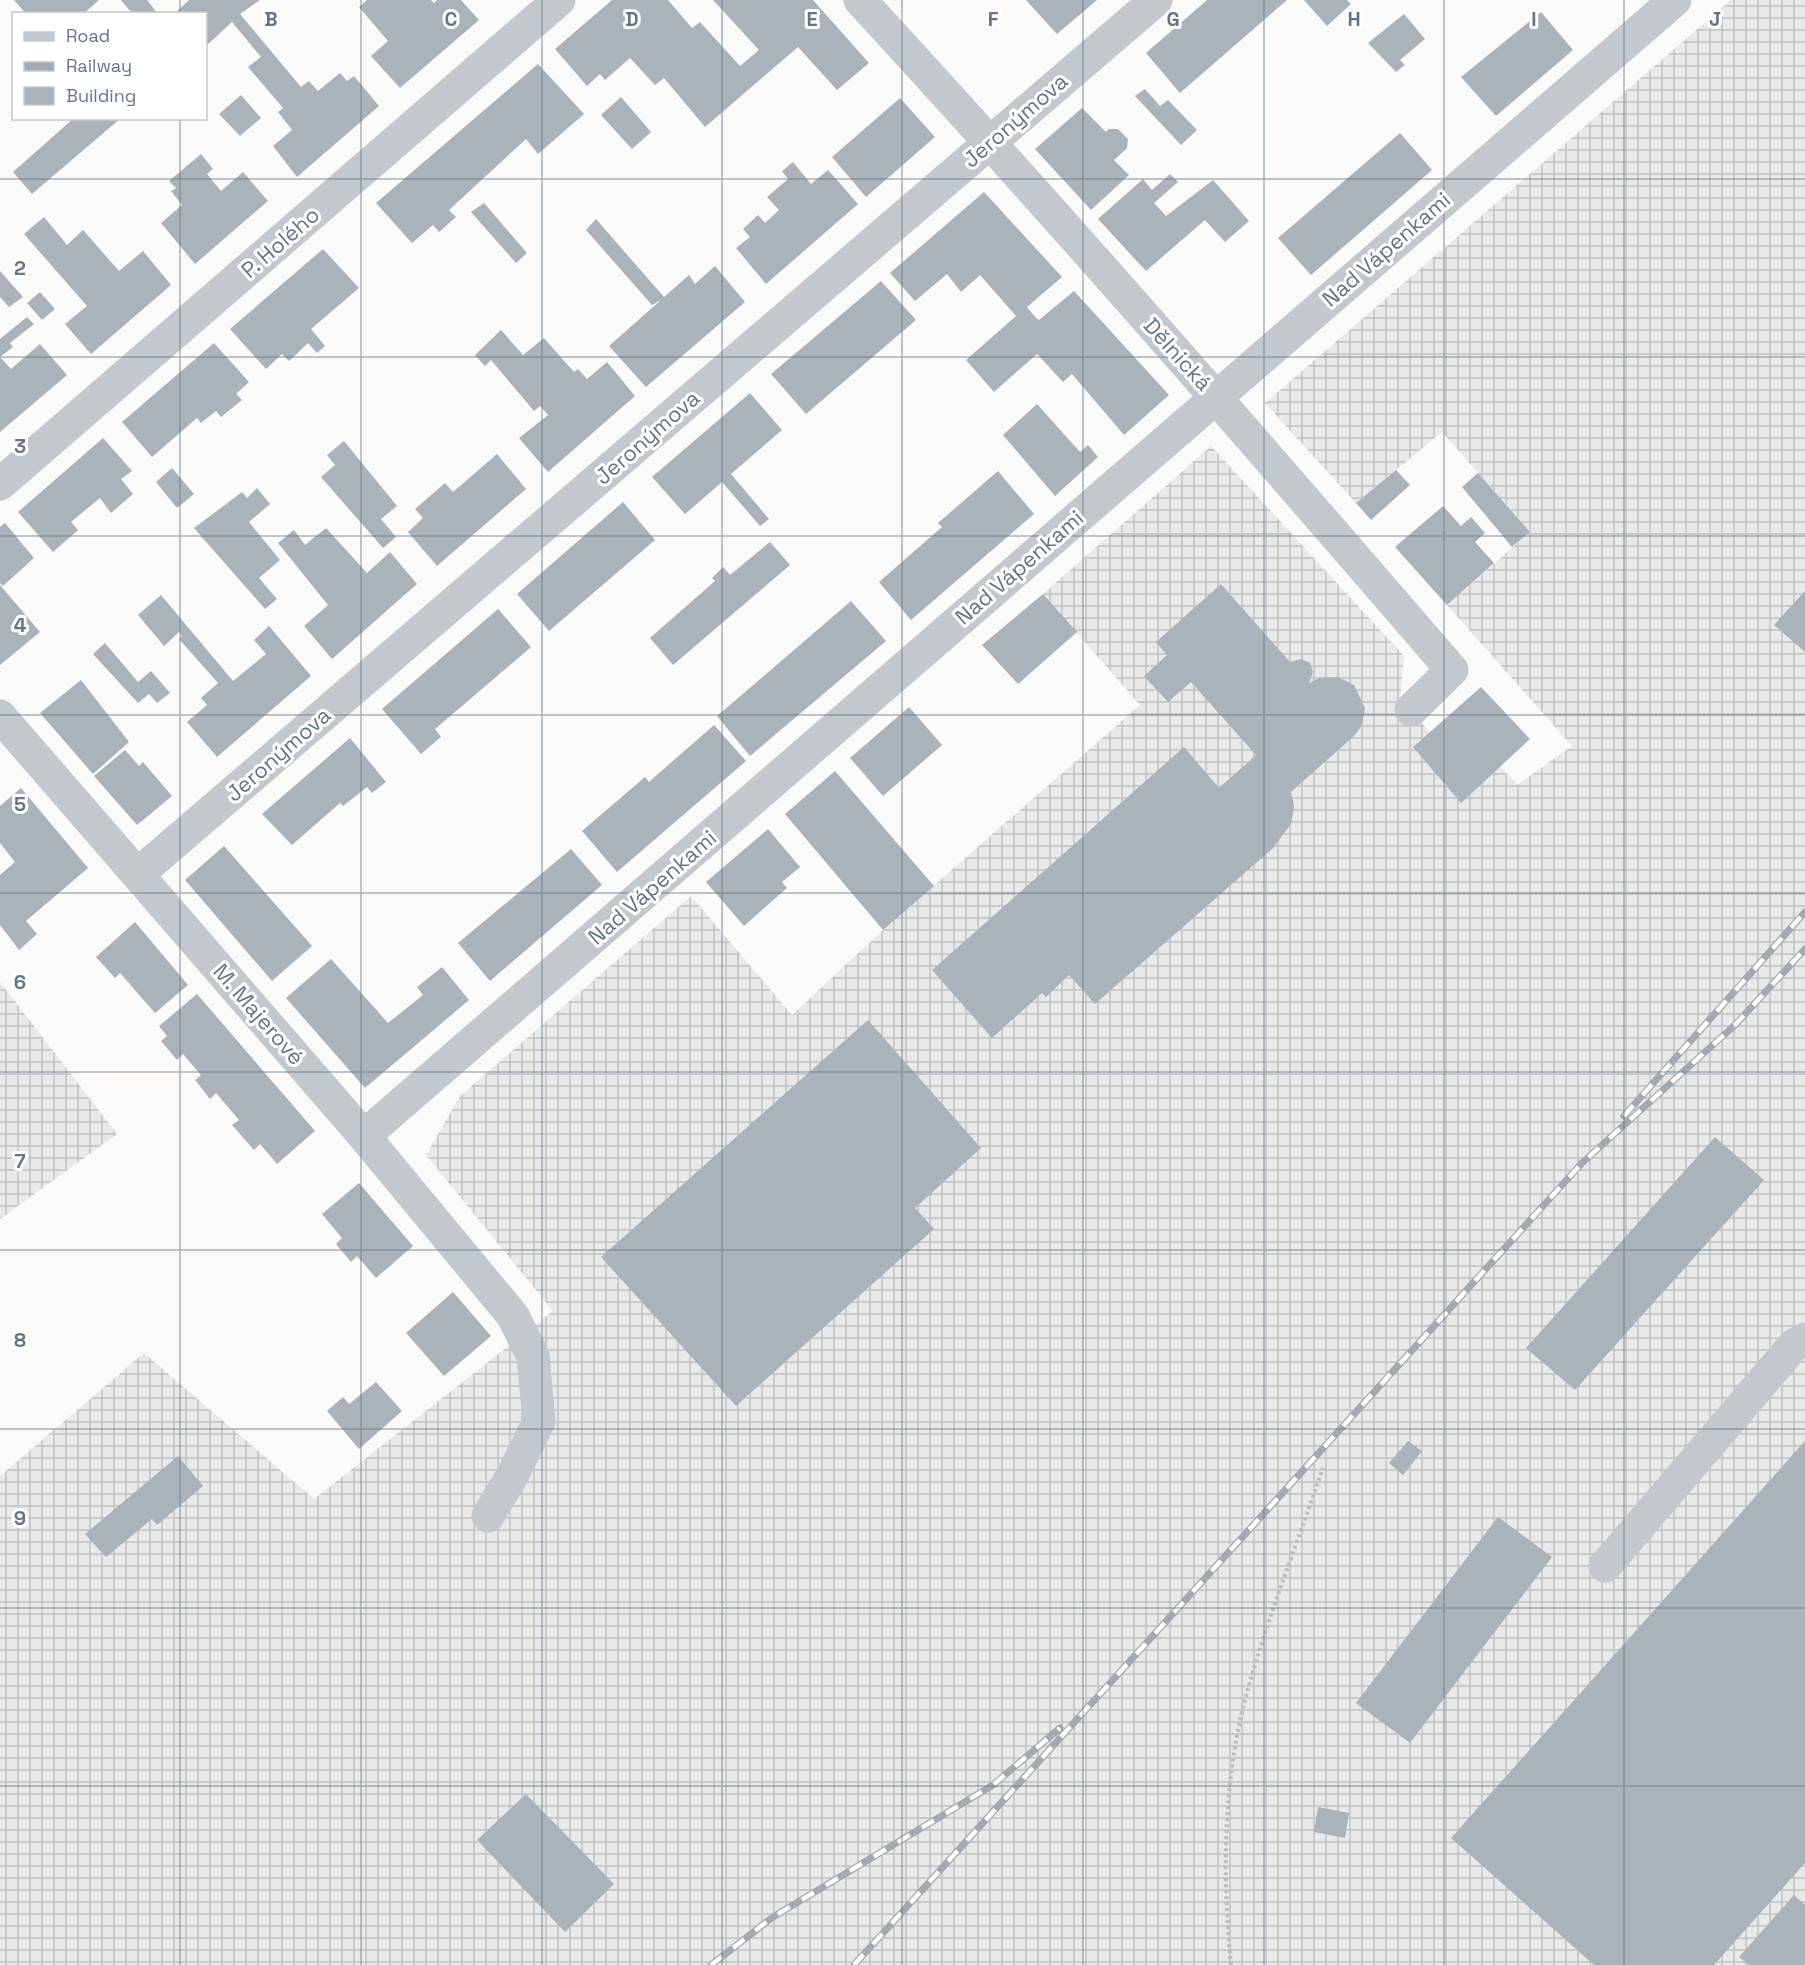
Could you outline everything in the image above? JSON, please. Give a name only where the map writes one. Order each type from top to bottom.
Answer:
[{"type":"street","name":"P. Holého","points":[[0,484],[559,0]]},
{"type":"street","name":"Dělnická","points":[[860,0],[990,141],[1216,396],[1452,670],[1411,710]]},
{"type":"street","name":"Jeronýmova","points":[[138,874],[1156,0]]},
{"type":"street","name":"Nad Vápenkami","points":[[364,1137],[1675,0]]},
{"type":"street","name":"M. Majerové","points":[[0,716],[364,1137],[513,1316],[533,1356],[539,1421],[512,1476],[488,1516]]},
{"type":"street","points":[[1605,1566],[1794,1345],[1805,1339]]},
{"type":"path","points":[[1231,1965],[1226,1917],[1228,1818],[1238,1734],[1248,1689],[1323,1468]]},
{"type":"shaded area","points":[[1731,0],[1805,0],[1805,1965],[0,1965],[0,1476],[144,1353],[314,1499],[553,1311],[426,1155],[460,1096],[691,896],[792,1015],[883,930],[1140,705],[1043,594],[1211,446],[1404,656],[1400,698],[1442,746],[1499,765],[1517,785],[1572,746],[1447,605],[1530,532],[1442,432],[1356,503],[1265,403]]},
{"type":"shaded area","points":[[0,982],[117,1134],[0,1219]]},
{"type":"building","points":[[14,0],[99,0],[85,12],[24,12]]},
{"type":"building","points":[[121,0],[147,0],[156,12],[131,12]]},
{"type":"building","points":[[189,0],[260,0],[240,14],[301,87],[309,81],[318,91],[340,73],[347,81],[354,76],[379,106],[297,177],[273,146],[292,130],[278,112],[283,108],[248,67],[261,57],[232,22],[207,45],[207,12],[176,12]]},
{"type":"building","points":[[367,0],[431,0],[434,3],[437,0],[461,0],[479,20],[400,88],[371,56],[388,41],[359,7]]},
{"type":"building","points":[[612,0],[668,0],[692,28],[700,22],[740,66],[759,50],[713,0],[813,0],[869,63],[837,90],[798,47],[705,127],[664,78],[655,85],[630,58],[605,80],[600,74],[587,86],[555,49]]},
{"type":"building","points":[[1026,0],[1097,0],[1057,34]]},
{"type":"building","points":[[1207,0],[1287,0],[1180,93],[1146,53]]},
{"type":"building","points":[[1304,0],[1347,0],[1351,4],[1327,26]]},
{"type":"building","points":[[1541,12],[1573,50],[1496,116],[1461,77]]},
{"type":"building","points":[[1404,14],[1425,39],[1400,60],[1405,65],[1396,72],[1368,43]]},
{"type":"building","points":[[538,64],[584,114],[538,154],[526,139],[449,210],[456,217],[439,232],[433,225],[412,243],[376,203]]},
{"type":"building","points":[[1145,89],[1160,106],[1168,100],[1197,130],[1181,145],[1135,96]]},
{"type":"building","points":[[241,95],[261,118],[240,136],[219,114]]},
{"type":"building","points":[[621,97],[651,132],[632,149],[601,115]]},
{"type":"building","points":[[900,98],[935,137],[866,197],[832,157]]},
{"type":"building","points":[[1082,108],[1106,132],[1109,129],[1118,129],[1128,139],[1127,148],[1114,160],[1129,175],[1091,210],[1035,149]]},
{"type":"building","points":[[72,120],[119,120],[32,194],[13,172]]},
{"type":"building","points":[[1400,133],[1432,170],[1311,275],[1278,238]]},
{"type":"building","points":[[201,154],[213,169],[207,174],[221,191],[243,172],[268,201],[195,264],[161,223],[182,205],[171,191],[176,188],[169,181]]},
{"type":"building","points":[[793,162],[811,184],[828,170],[858,204],[766,284],[736,248],[750,237],[743,229],[758,215],[765,223],[779,210],[767,197],[788,179],[782,171]]},
{"type":"building","points":[[1170,174],[1178,182],[1154,203],[1166,216],[1213,180],[1249,221],[1225,242],[1205,220],[1146,271],[1098,219],[1143,179],[1152,190]]},
{"type":"building","points":[[984,192],[1062,277],[1027,307],[1036,318],[1039,320],[1074,291],[1169,395],[1124,435],[1072,374],[1063,382],[1037,354],[994,392],[966,360],[1016,316],[980,275],[961,292],[947,274],[915,301],[890,273]]},
{"type":"building","points":[[484,203],[527,253],[516,263],[471,212]]},
{"type":"building","points":[[44,217],[67,245],[83,230],[119,271],[143,251],[171,285],[91,354],[65,324],[87,306],[24,234]]},
{"type":"building","points":[[596,219],[664,297],[689,275],[695,284],[715,266],[745,302],[646,387],[609,346],[661,300],[652,305],[586,230]]},
{"type":"building","points":[[323,249],[359,288],[311,329],[325,346],[317,353],[308,343],[289,361],[282,354],[266,369],[230,329]]},
{"type":"building","points":[[0,271],[23,297],[9,307],[0,297]]},
{"type":"building","points":[[881,281],[916,320],[806,414],[771,374]]},
{"type":"building","points":[[40,292],[55,309],[42,320],[27,303]]},
{"type":"building","points":[[27,317],[34,324],[10,343],[13,347],[0,357],[0,339]]},
{"type":"building","points":[[501,330],[523,355],[544,338],[574,372],[578,369],[587,379],[607,362],[635,396],[548,472],[519,438],[548,415],[540,406],[534,411],[491,360],[485,366],[475,355]]},
{"type":"building","points":[[214,343],[249,382],[236,394],[242,400],[221,417],[216,411],[201,423],[197,418],[152,457],[122,422]]},
{"type":"building","points":[[40,344],[67,375],[0,432],[0,357],[11,369]]},
{"type":"building","points":[[750,393],[782,430],[731,474],[769,519],[760,526],[722,482],[685,514],[652,477]]},
{"type":"building","points":[[1037,404],[1080,452],[1088,445],[1098,457],[1055,496],[1003,435]]},
{"type":"building","points":[[103,438],[132,471],[121,479],[133,494],[111,513],[100,498],[71,522],[78,530],[53,552],[18,512]]},
{"type":"building","points":[[344,441],[397,506],[381,519],[396,537],[383,548],[321,477],[335,465],[327,455]]},
{"type":"building","points":[[497,454],[526,489],[437,566],[408,532],[423,518],[415,509],[445,483],[453,492]]},
{"type":"building","points":[[172,468],[194,494],[177,508],[156,482]]},
{"type":"building","points":[[1396,470],[1410,485],[1371,520],[1356,503]]},
{"type":"building","points":[[998,471],[1034,514],[911,620],[879,582],[942,527],[938,523]]},
{"type":"building","points":[[1478,473],[1530,532],[1512,547],[1462,487]]},
{"type":"building","points":[[257,488],[270,504],[249,522],[280,560],[259,578],[277,599],[265,609],[194,528],[242,492],[247,498]]},
{"type":"building","points":[[623,502],[655,540],[549,631],[517,594]]},
{"type":"building","points":[[1443,506],[1461,526],[1471,517],[1485,533],[1475,542],[1494,563],[1447,605],[1395,547]]},
{"type":"building","points":[[5,523],[34,558],[3,586],[0,583],[0,527]]},
{"type":"building","points":[[326,528],[367,573],[390,552],[417,584],[332,659],[304,626],[328,605],[278,543],[294,530],[305,545]]},
{"type":"building","points":[[770,542],[790,565],[673,665],[650,638],[715,581],[712,578],[723,567],[730,575]]},
{"type":"building","points":[[1221,584],[1290,662],[1301,659],[1310,663],[1313,672],[1309,683],[1319,678],[1338,677],[1354,685],[1365,708],[1362,725],[1355,735],[1291,792],[1294,806],[1291,824],[1273,848],[1095,1004],[1069,975],[1046,997],[1042,993],[992,1038],[932,970],[1184,747],[1219,788],[1256,755],[1191,682],[1168,702],[1144,676],[1167,655],[1156,642]]},
{"type":"building","points":[[0,585],[40,632],[0,665]]},
{"type":"building","points":[[1805,591],[1805,652],[1774,625]]},
{"type":"building","points":[[1043,594],[1077,632],[1018,684],[982,645]]},
{"type":"building","points":[[161,595],[233,681],[266,654],[254,640],[269,626],[311,676],[217,757],[187,722],[207,705],[201,698],[218,683],[179,639],[182,636],[179,632],[164,646],[138,615]]},
{"type":"building","points":[[851,601],[886,641],[750,756],[717,716]]},
{"type":"building","points":[[498,609],[531,647],[435,729],[441,737],[421,754],[382,709]]},
{"type":"building","points":[[105,643],[138,682],[151,671],[170,693],[157,703],[149,694],[138,703],[93,654]]},
{"type":"building","points":[[81,680],[129,742],[93,774],[40,713]]},
{"type":"building","points":[[1481,687],[1530,739],[1461,803],[1413,747]]},
{"type":"building","points":[[909,707],[942,745],[883,796],[850,758]]},
{"type":"building","points":[[714,725],[746,761],[617,872],[582,831],[645,777],[649,782]]},
{"type":"building","points":[[350,738],[386,782],[372,793],[367,787],[343,806],[340,803],[292,845],[262,814]]},
{"type":"building","points":[[125,750],[139,766],[143,762],[172,796],[137,825],[94,776]]},
{"type":"building","points":[[835,771],[934,886],[883,930],[785,814]]},
{"type":"building","points":[[21,788],[88,868],[26,921],[37,934],[19,950],[0,925],[0,875],[15,862],[0,843],[0,806]]},
{"type":"building","points":[[768,829],[800,867],[782,882],[787,888],[744,926],[706,882]]},
{"type":"building","points":[[224,846],[312,946],[272,981],[185,880]]},
{"type":"building","points":[[571,849],[602,885],[490,981],[458,943]]},
{"type":"building","points":[[135,922],[188,985],[155,1013],[120,973],[115,978],[96,957]]},
{"type":"building","points":[[331,959],[388,1023],[423,995],[417,987],[442,967],[469,1000],[365,1088],[286,998]]},
{"type":"building","points":[[197,994],[315,1131],[277,1164],[260,1144],[254,1150],[232,1125],[239,1120],[216,1093],[210,1099],[195,1080],[201,1075],[183,1054],[177,1060],[161,1041],[167,1036],[159,1026]]},
{"type":"building","points":[[868,1020],[981,1148],[915,1208],[934,1229],[736,1406],[601,1257]]},
{"type":"building","points":[[1715,1137],[1764,1180],[1575,1390],[1526,1348]]},
{"type":"building","points":[[359,1183],[413,1246],[376,1278],[357,1256],[351,1262],[336,1244],[342,1238],[322,1214]]},
{"type":"building","points":[[453,1292],[491,1336],[444,1376],[406,1333]]},
{"type":"building","points":[[376,1382],[402,1411],[359,1449],[327,1411],[343,1397],[349,1404]]},
{"type":"building","points":[[1408,1441],[1422,1451],[1403,1475],[1389,1463]]},
{"type":"building","points":[[1805,1441],[1805,1863],[1714,1965],[1594,1965],[1451,1838]]},
{"type":"building","points":[[178,1456],[203,1486],[157,1525],[152,1519],[106,1557],[85,1534]]},
{"type":"building","points":[[1498,1517],[1552,1557],[1410,1743],[1356,1703]]},
{"type":"building","points":[[526,1794],[614,1884],[565,1932],[477,1840]]},
{"type":"building","points":[[1318,1807],[1349,1813],[1345,1838],[1314,1832]]},
{"type":"building","points":[[1794,1895],[1805,1905],[1805,1965],[1749,1965],[1739,1957]]},
{"type":"railway","points":[[1624,1116],[1805,912]]},
{"type":"railway","points":[[854,1965],[1582,1163],[1735,1025],[1805,949]]},
{"type":"railway","points":[[711,1965],[773,1917],[993,1785],[1060,1728]]}]
